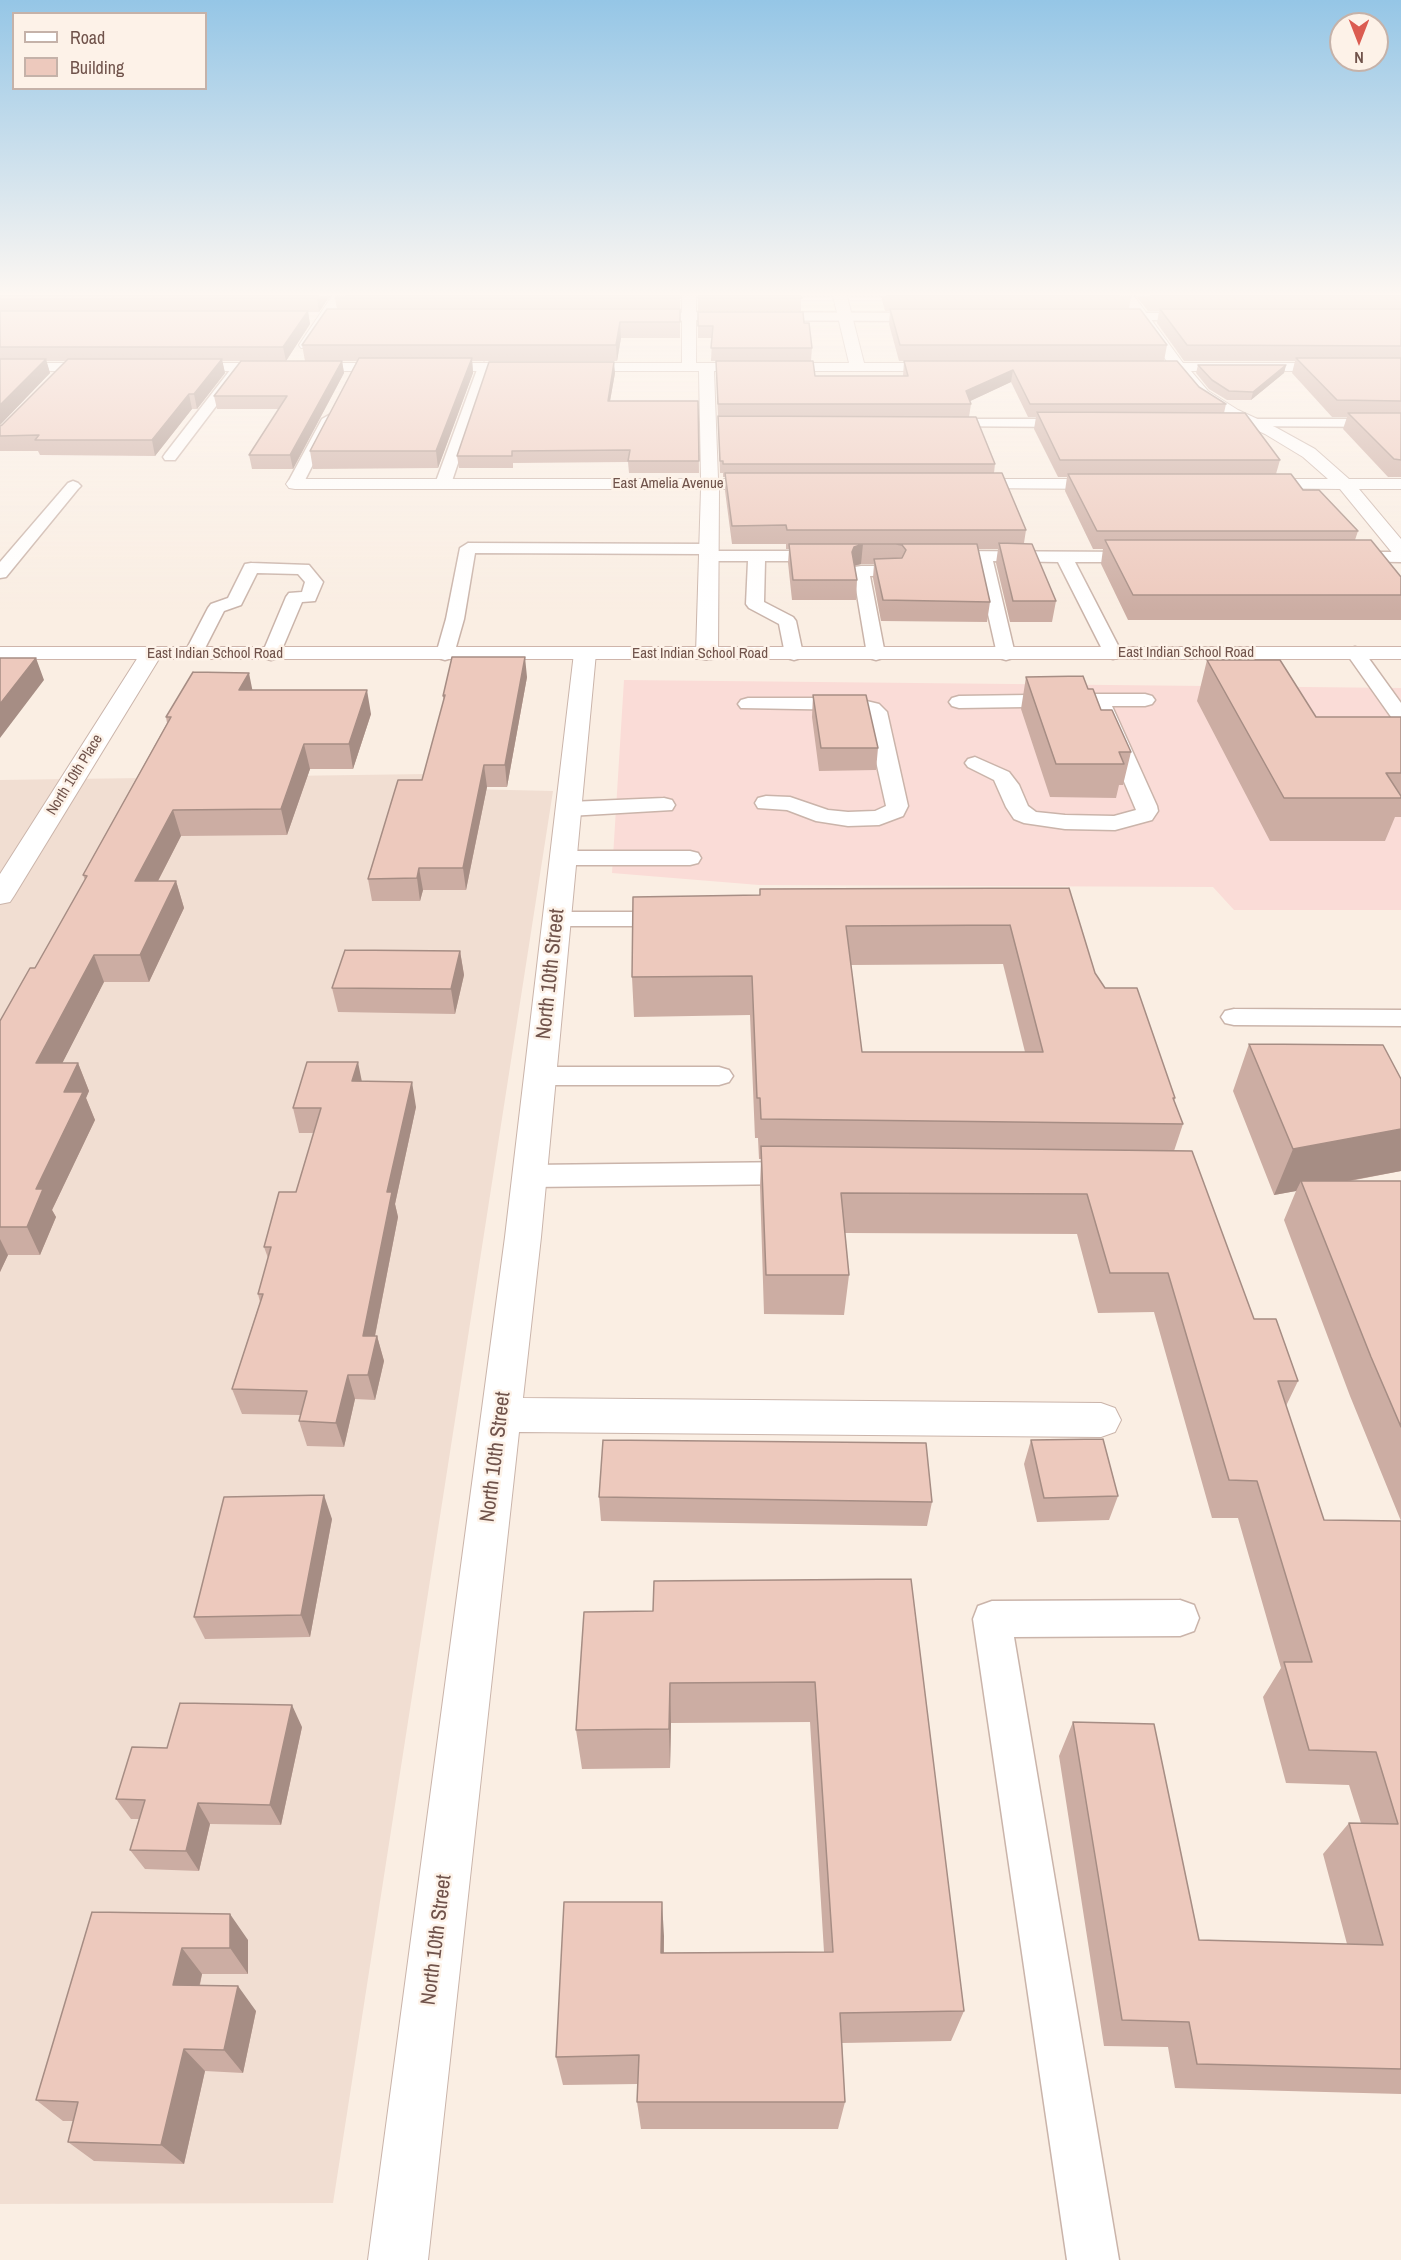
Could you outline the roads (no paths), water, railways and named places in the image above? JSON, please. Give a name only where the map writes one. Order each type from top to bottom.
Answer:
[{"type":"street","points":[[707,401],[714,423],[710,484],[707,654]]},
{"type":"street","points":[[1214,401],[1309,453],[1345,484],[1401,551]]},
{"type":"street","name":"East Amelia Avenue","points":[[294,483],[784,484]]},
{"type":"street","points":[[939,484],[1130,484]]},
{"type":"street","points":[[1238,484],[1401,484]]},
{"type":"street","name":"East Indian School Road","points":[[0,653],[1401,653]]},
{"type":"street","name":"North 10th Street","points":[[398,2260],[530,1176],[585,653]]},
{"type":"street","name":"North 10th Place","points":[[0,896],[151,654]]},
{"type":"street","points":[[501,1415],[1101,1420]]},
{"type":"lane","points":[[170,457],[213,401]]},
{"type":"lane","points":[[443,484],[472,401]]},
{"type":"lane","points":[[294,483],[337,403]]},
{"type":"lane","points":[[931,423],[1084,423]]},
{"type":"lane","points":[[1214,423],[1401,423]]},
{"type":"lane","points":[[0,573],[73,486]]},
{"type":"lane","points":[[445,654],[455,619],[468,548],[709,558],[757,565],[853,556],[921,556],[985,562],[1153,562]]},
{"type":"lane","points":[[876,654],[861,571],[896,571],[892,556]]},
{"type":"lane","points":[[1337,557],[1401,557]]},
{"type":"lane","points":[[985,562],[1006,654]]},
{"type":"lane","points":[[1067,562],[1113,653]]},
{"type":"lane","points":[[757,565],[755,604],[787,621],[794,654]]},
{"type":"lane","points":[[193,654],[217,608],[235,601],[251,568],[303,569],[314,582],[309,597],[295,597],[271,654]]},
{"type":"lane","points":[[1355,653],[1401,717]]},
{"type":"lane","points":[[975,763],[1002,776],[1022,814],[1032,818],[1065,822],[1115,823],[1144,814],[1147,811],[1146,806],[1099,700]]},
{"type":"lane","points":[[959,702],[1145,700]]},
{"type":"lane","points":[[748,704],[854,704],[872,708],[876,712],[897,806],[895,811],[879,818],[848,819],[824,816],[790,804],[766,803]]},
{"type":"lane","points":[[569,808],[664,805]]},
{"type":"lane","points":[[564,858],[690,858]]},
{"type":"lane","points":[[557,919],[688,919]]},
{"type":"lane","points":[[1234,1017],[1401,1018]]},
{"type":"lane","points":[[540,1076],[719,1076]]},
{"type":"lane","points":[[530,1176],[727,1172],[822,1173]]},
{"type":"lane","points":[[1093,2260],[992,1619],[1180,1618]]}]
